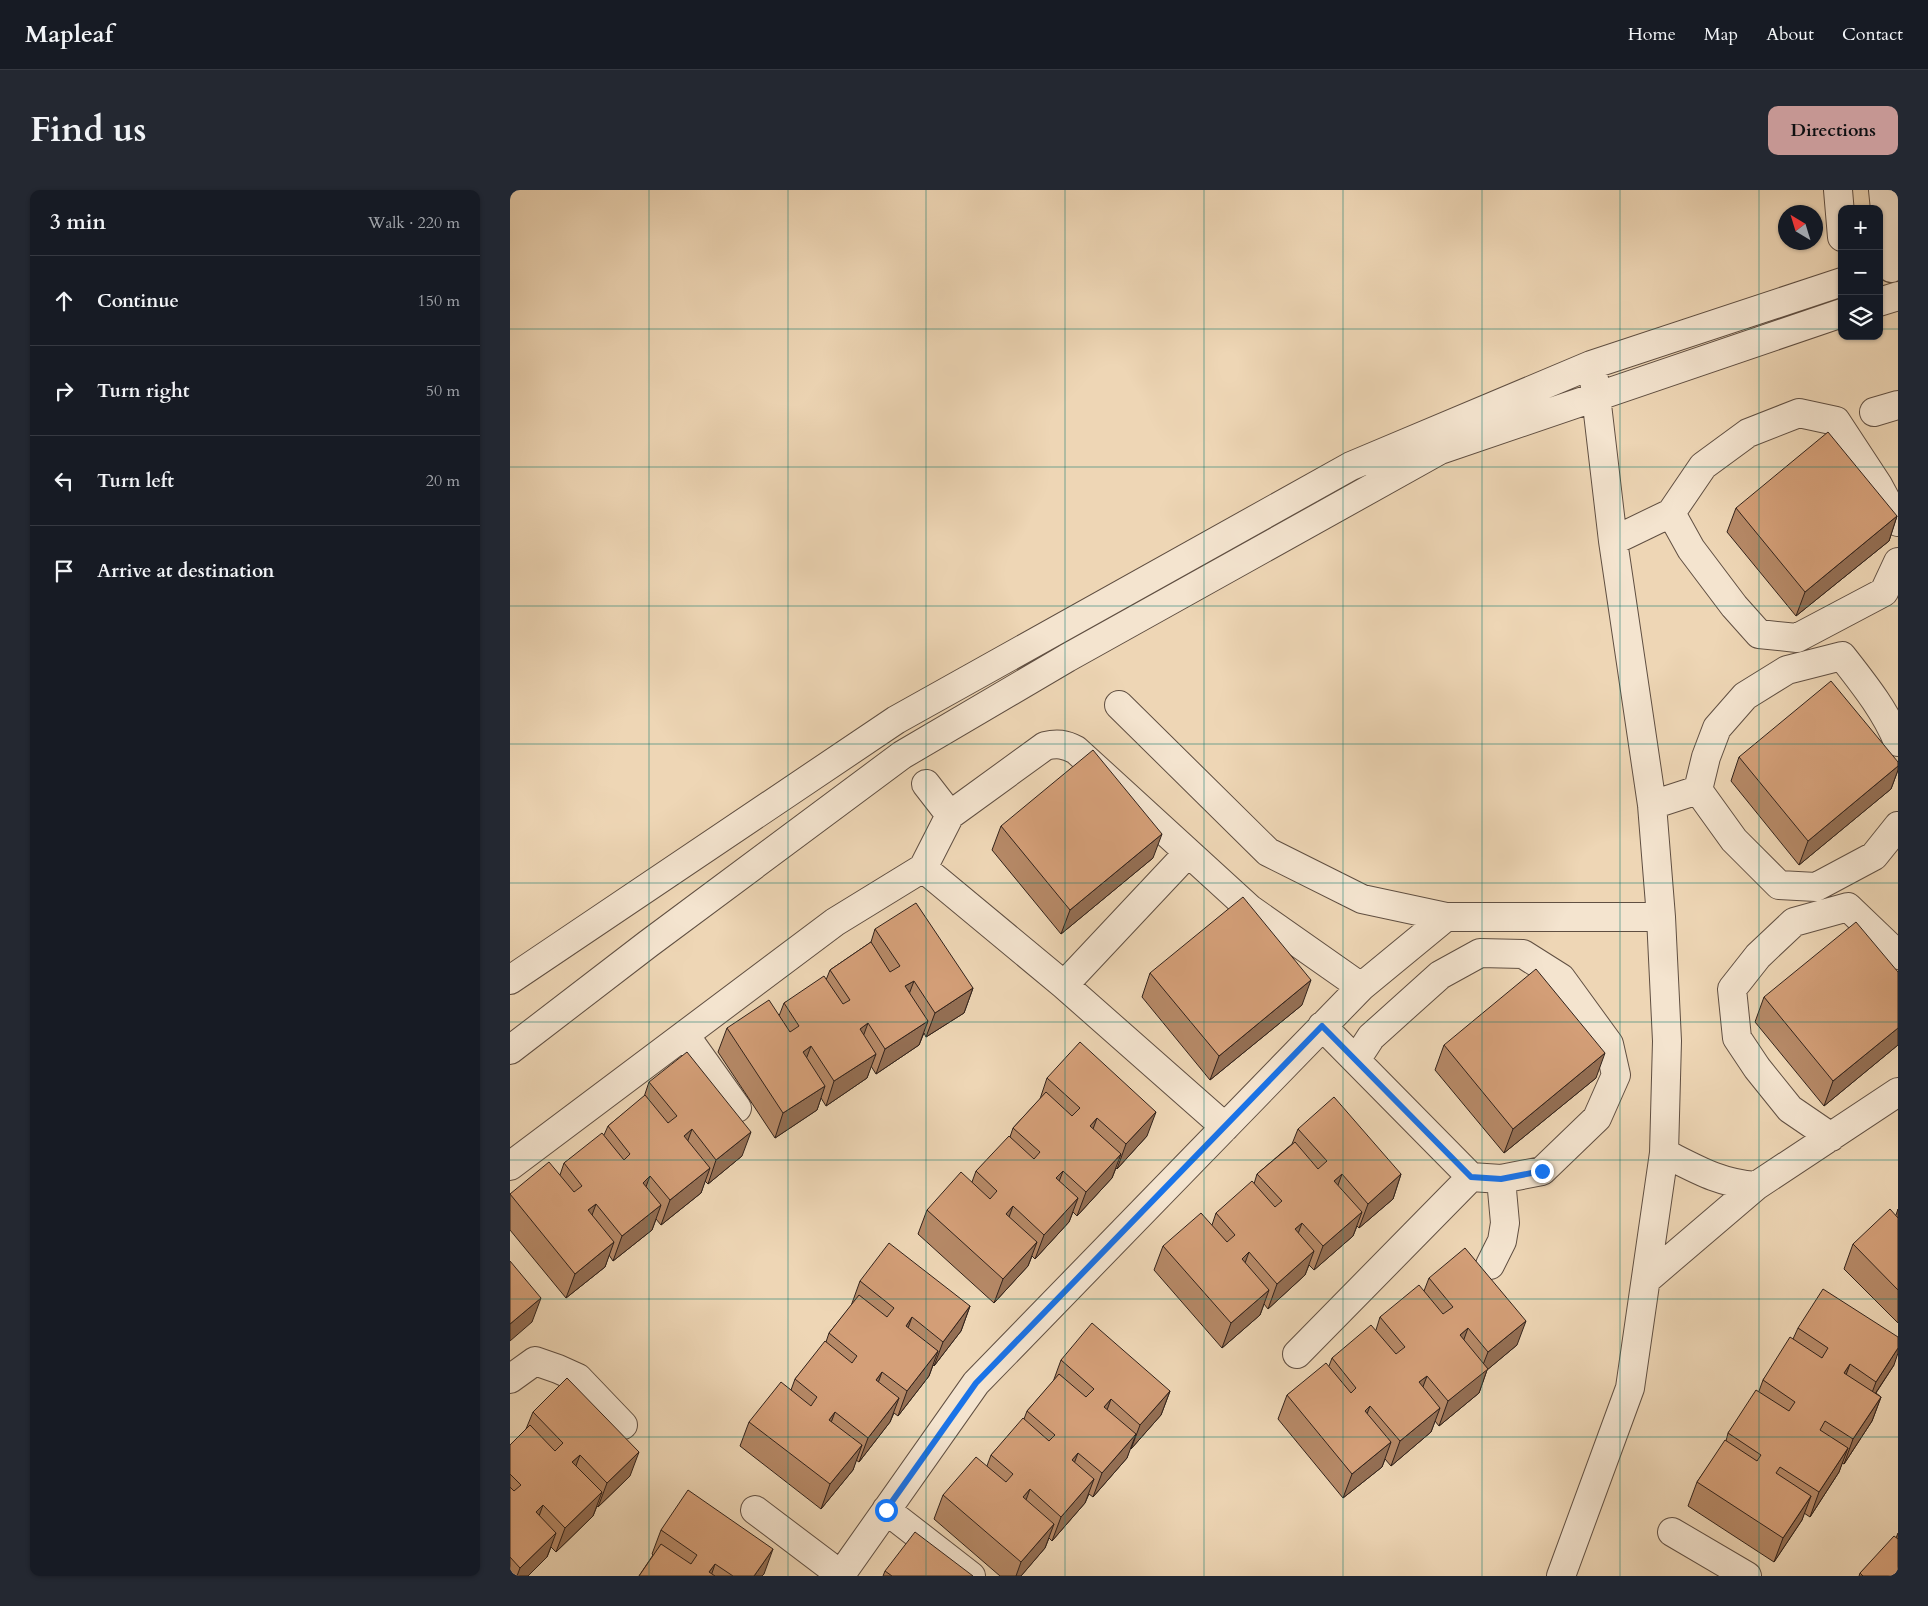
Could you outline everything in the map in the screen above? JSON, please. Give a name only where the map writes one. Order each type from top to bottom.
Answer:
[{"type":"street","points":[[1838,190],[1839,205]]},
{"type":"street","points":[[1883,190],[1889,268]]},
{"type":"street","points":[[510,980],[905,714],[1351,466],[1591,365],[1838,283]]},
{"type":"street","points":[[1883,301],[1898,296]]},
{"type":"street","points":[[510,1050],[656,938],[902,755],[1066,658],[1440,450],[1838,314]]},
{"type":"street","points":[[1561,1576],[1630,1388],[1664,1153],[1667,1041],[1661,917],[1652,805],[1614,541],[1597,396],[1591,365]]},
{"type":"street","points":[[1614,541],[1671,513],[1703,466],[1748,433],[1800,413],[1836,421],[1878,485],[1898,522]]},
{"type":"street","points":[[1671,513],[1690,550],[1734,606],[1759,634],[1796,638],[1884,592],[1898,562]]},
{"type":"street","points":[[1898,742],[1867,688],[1842,656],[1787,670],[1745,696],[1716,728],[1706,757],[1698,790],[1734,840],[1780,885],[1816,887],[1874,856],[1898,826]]},
{"type":"street","points":[[1119,705],[1268,852],[1362,899],[1446,917],[1661,917]]},
{"type":"street","points":[[905,714],[922,744]]},
{"type":"street","points":[[510,1166],[835,922],[923,868],[950,815],[1045,746],[1056,743],[1076,750],[1250,909],[1361,987]]},
{"type":"street","points":[[926,784],[950,815]]},
{"type":"street","points":[[1652,805],[1698,790]]},
{"type":"street","points":[[1064,985],[1188,853]]},
{"type":"street","points":[[923,868],[1064,985],[1225,1127]]},
{"type":"street","points":[[1831,1137],[1790,1109],[1757,1068],[1737,1038],[1732,989],[1758,956],[1794,922],[1848,907],[1898,955]]},
{"type":"street","points":[[755,1510],[841,1575],[976,1383],[1361,987],[1446,917]]},
{"type":"street","points":[[1322,1026],[1471,1177],[1501,1179],[1542,1171],[1597,1118],[1616,1075],[1609,1044],[1561,978],[1523,954],[1480,953],[1440,975],[1371,1037],[1356,1060]]},
{"type":"street","points":[[685,1035],[737,1108]]},
{"type":"street","points":[[1646,1280],[1756,1186],[1898,1092]]},
{"type":"street","points":[[1664,1153],[1716,1179],[1735,1184],[1756,1186]]},
{"type":"street","points":[[1297,1354],[1471,1177]]},
{"type":"street","points":[[1490,1265],[1502,1241],[1505,1223],[1501,1179]]},
{"type":"street","points":[[510,1379],[535,1361],[558,1369],[578,1378],[624,1425]]},
{"type":"street","points":[[886,1510],[972,1576]]},
{"type":"street","points":[[1672,1532],[1747,1576]]},
{"type":"building","points":[[1828,432],[1897,516],[1805,592],[1736,508]]},
{"type":"building","points":[[1831,681],[1898,762],[1898,766],[1808,841],[1739,757]]},
{"type":"building","points":[[1093,750],[1162,834],[1070,910],[1001,826]]},
{"type":"building","points":[[1243,897],[1311,980],[1219,1056],[1150,973]]},
{"type":"building","points":[[916,903],[973,988],[935,1013],[914,981],[905,986],[928,1021],[885,1049],[868,1023],[860,1029],[876,1054],[834,1081],[811,1046],[803,1052],[825,1086],[783,1113],[727,1028],[769,1000],[790,1032],[799,1026],[784,1003],[824,976],[843,1004],[850,1000],[830,970],[871,942],[890,972],[900,966],[875,929]]},
{"type":"building","points":[[1856,922],[1898,972],[1898,1028],[1833,1081],[1764,997]]},
{"type":"building","points":[[1536,969],[1605,1053],[1513,1129],[1444,1045]]},
{"type":"building","points":[[1080,1042],[1156,1112],[1126,1144],[1097,1118],[1090,1126],[1121,1154],[1086,1192],[1063,1171],[1056,1178],[1078,1198],[1044,1235],[1013,1206],[1006,1214],[1037,1242],[1003,1279],[927,1210],[961,1172],[990,1199],[997,1191],[976,1171],[1009,1136],[1034,1159],[1040,1152],[1013,1128],[1046,1092],[1072,1116],[1080,1108],[1047,1078]]},
{"type":"building","points":[[687,1052],[751,1132],[716,1160],[692,1129],[684,1136],[710,1168],[670,1200],[650,1176],[643,1183],[661,1205],[622,1236],[596,1204],[588,1210],[614,1242],[575,1274],[510,1194],[549,1162],[574,1192],[582,1186],[564,1163],[602,1133],[624,1160],[630,1154],[608,1126],[645,1095],[668,1123],[677,1116],[649,1082]]},
{"type":"building","points":[[1334,1097],[1401,1174],[1368,1204],[1342,1174],[1334,1181],[1362,1212],[1323,1246],[1302,1223],[1295,1229],[1314,1251],[1277,1284],[1249,1252],[1242,1259],[1269,1290],[1231,1323],[1163,1246],[1201,1213],[1227,1242],[1235,1235],[1216,1213],[1252,1181],[1275,1207],[1282,1201],[1257,1174],[1295,1142],[1318,1169],[1327,1161],[1298,1129]]},
{"type":"building","points":[[1890,1209],[1898,1218],[1898,1290],[1853,1244]]},
{"type":"building","points":[[889,1243],[970,1306],[943,1342],[912,1317],[906,1326],[938,1351],[907,1391],[882,1372],[876,1380],[899,1398],[868,1438],[835,1412],[829,1420],[862,1445],[830,1484],[749,1422],[781,1382],[811,1406],[817,1397],[795,1379],[825,1341],[852,1363],[857,1356],[829,1333],[859,1295],[887,1317],[894,1308],[860,1281]]},
{"type":"building","points":[[1465,1248],[1526,1321],[1488,1352],[1468,1328],[1460,1335],[1488,1369],[1448,1401],[1427,1376],[1419,1382],[1440,1408],[1400,1441],[1370,1406],[1365,1411],[1391,1442],[1352,1474],[1287,1395],[1326,1363],[1351,1393],[1356,1388],[1332,1358],[1371,1325],[1396,1354],[1405,1347],[1380,1317],[1419,1285],[1443,1314],[1453,1307],[1429,1278]]},
{"type":"building","points":[[510,1261],[541,1298],[510,1324]]},
{"type":"building","points":[[1823,1289],[1898,1337],[1898,1348],[1876,1382],[1850,1364],[1844,1373],[1881,1397],[1853,1439],[1825,1421],[1820,1430],[1848,1448],[1819,1492],[1780,1467],[1776,1473],[1811,1496],[1783,1538],[1697,1482],[1725,1440],[1757,1461],[1761,1455],[1728,1433],[1756,1390],[1789,1411],[1795,1402],[1763,1380],[1790,1337],[1822,1358],[1828,1348],[1798,1328]]},
{"type":"building","points":[[1092,1323],[1170,1391],[1140,1425],[1111,1399],[1104,1407],[1136,1434],[1102,1473],[1078,1453],[1072,1460],[1094,1479],[1061,1517],[1030,1489],[1023,1497],[1054,1524],[1021,1562],[943,1495],[976,1457],[1006,1482],[1013,1474],[991,1455],[1023,1418],[1049,1441],[1055,1435],[1027,1411],[1059,1374],[1086,1397],[1094,1389],[1061,1360]]},
{"type":"building","points":[[567,1378],[639,1452],[607,1483],[580,1455],[572,1462],[602,1492],[565,1528],[543,1505],[536,1512],[556,1533],[520,1568],[510,1557],[510,1487],[514,1491],[521,1485],[510,1474],[510,1445],[530,1425],[555,1451],[563,1443],[533,1412]]},
{"type":"building","points":[[688,1490],[773,1549],[754,1576],[733,1576],[715,1564],[709,1572],[715,1576],[639,1576],[661,1544],[691,1564],[697,1555],[661,1530]]},
{"type":"building","points":[[915,1532],[973,1576],[892,1576],[885,1571]]},
{"type":"building","points":[[1894,1536],[1898,1539],[1898,1576],[1863,1576],[1860,1573]]},
{"type":"route","points":[[886,1510],[976,1383],[1322,1026],[1471,1177],[1501,1179],[1542,1171]]}]
